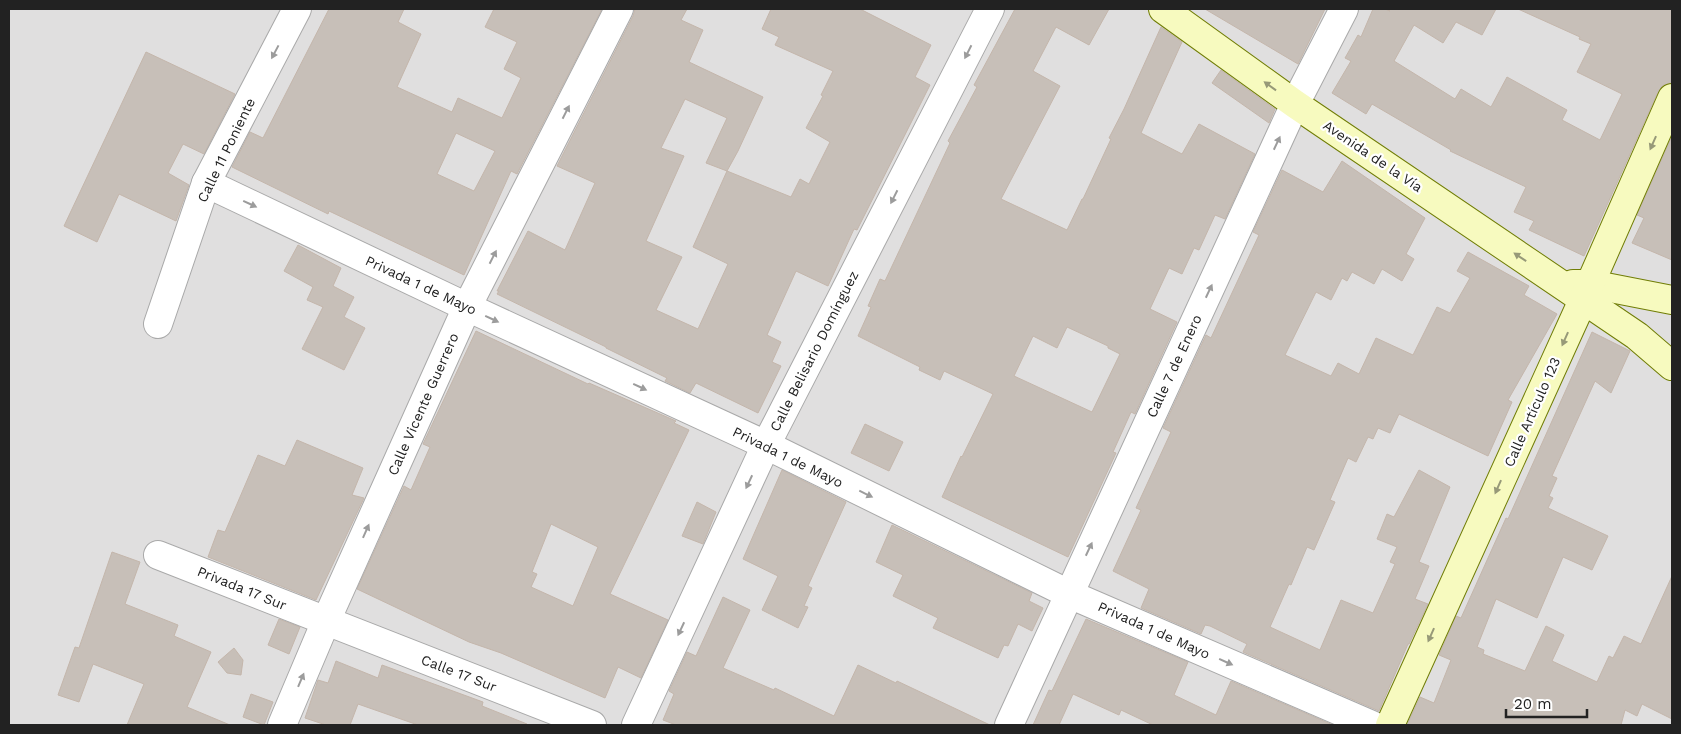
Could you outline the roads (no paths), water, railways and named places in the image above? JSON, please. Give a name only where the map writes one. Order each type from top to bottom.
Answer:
[{"type":"street","name":"Calle 11 Poniente","points":[[158,324],[206,183],[297,9]]},
{"type":"street","name":"Calle Vicente Guerrero","points":[[282,725],[326,621],[467,307],[618,9]]},
{"type":"street","name":"Calle Belisario Domínguez","points":[[636,725],[766,445],[990,9]]},
{"type":"street","name":"Avenida de la Vía","points":[[1162,9],[1295,104],[1560,284],[1586,292]]},
{"type":"street","name":"Calle 7 de Enero","points":[[1008,725],[1295,104],[1344,9]]},
{"type":"street","name":"Calle Artículo 123","points":[[1390,725],[1672,98]]},
{"type":"street","name":"Privada 1 de Mayo","points":[[206,183],[467,307],[766,445],[1069,594],[1372,725]]},
{"type":"street","points":[[1586,292],[1663,298],[1637,336]]},
{"type":"street","points":[[1586,292],[1672,366]]},
{"type":"street","name":"Privada 17 Sur","points":[[158,554],[326,621]]},
{"type":"street","name":"Calle 17 Sur","points":[[326,621],[592,725]]}]
